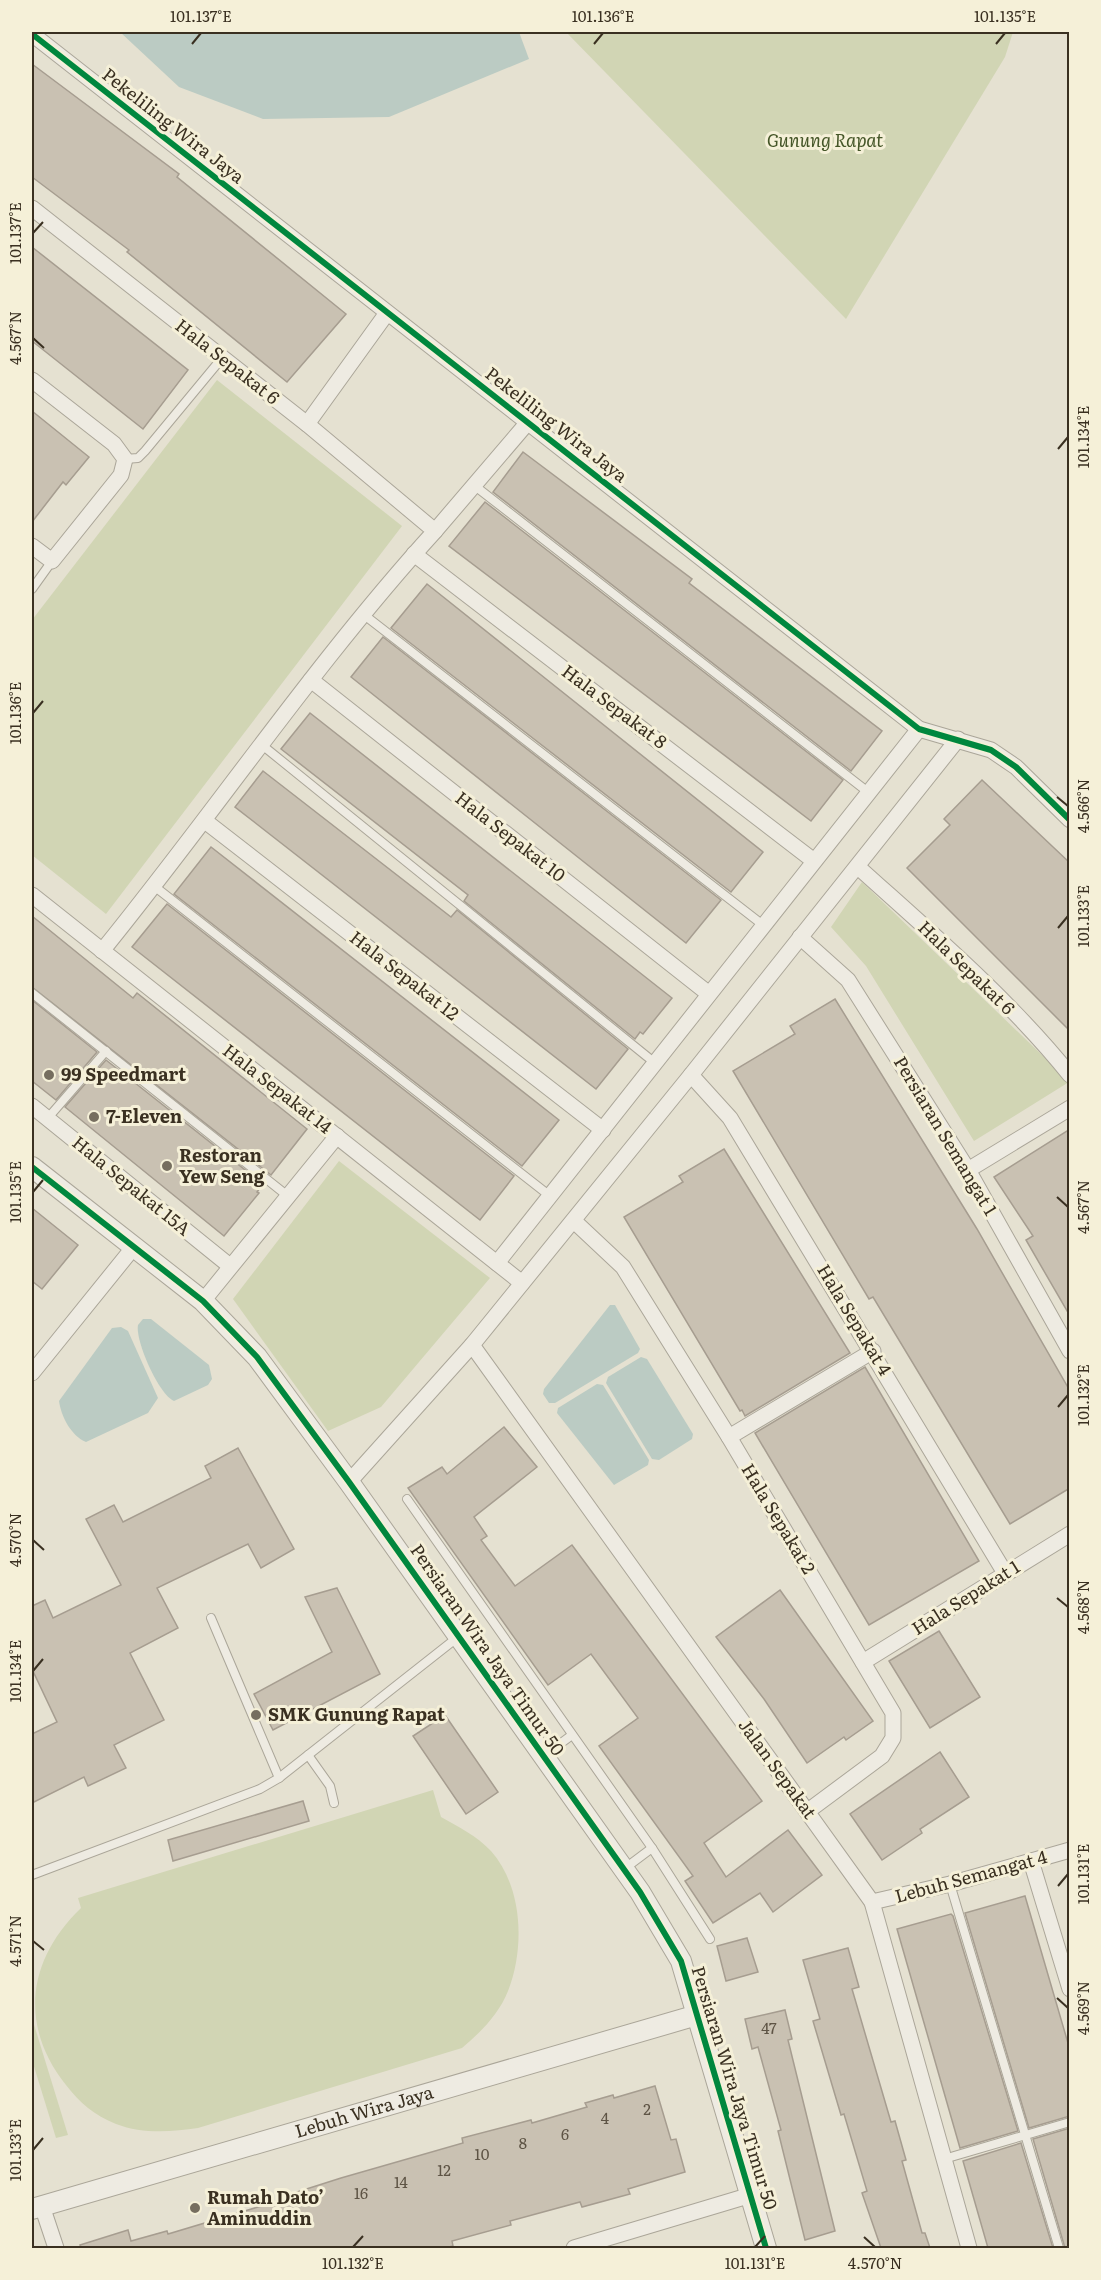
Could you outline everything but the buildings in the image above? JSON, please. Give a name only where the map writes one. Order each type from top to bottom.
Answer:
[{"type":"street","name":"Pekeliling Wira Jaya","points":[[32,34],[387,314],[529,421],[919,729],[991,750],[1016,767],[1070,820]]},
{"type":"street","name":"Hala Sepakat 6","points":[[32,208],[306,424],[421,517],[435,531]]},
{"type":"street","points":[[306,424],[387,314]]},
{"type":"street","points":[[32,380],[114,444],[125,459],[121,476],[52,561],[32,546]]},
{"type":"street","points":[[102,951],[205,821],[363,614],[529,421]]},
{"type":"street","name":"Hala Sepakat 8","points":[[414,554],[814,861]]},
{"type":"street","name":"Hala Sepakat 10","points":[[311,680],[709,994]]},
{"type":"street","points":[[497,1263],[919,729]]},
{"type":"street","points":[[349,1482],[472,1345],[692,1075],[958,739]]},
{"type":"street","name":"Hala Sepakat 12","points":[[205,821],[603,1130]]},
{"type":"street","name":"Hala Sepakat 6","points":[[858,867],[951,952],[1052,1053],[1070,1075]]},
{"type":"street","name":"Hala Sepakat 14","points":[[32,895],[522,1283]]},
{"type":"street","name":"Persiaran Semangat 1","points":[[800,937],[848,980],[968,1170],[1069,1348]]},
{"type":"street","name":"Hala Sepakat 4","points":[[692,1075],[730,1119],[873,1351],[1005,1573]]},
{"type":"street","name":"Hala Sepakat 15A","points":[[32,1106],[230,1266]]},
{"type":"street","points":[[968,1170],[1070,1108]]},
{"type":"street","points":[[202,1301],[337,1136]]},
{"type":"street","name":"Persiaran Wira Jaya Timur 50","points":[[32,1167],[202,1301],[257,1357],[349,1482],[624,1869],[681,1961],[766,2248]]},
{"type":"street","name":"Hala Sepakat 2","points":[[573,1221],[623,1267],[729,1437],[893,1713],[893,1738],[882,1756],[808,1811]]},
{"type":"street","points":[[32,1373],[133,1248]]},
{"type":"street","name":"Jalan Sepakat","points":[[472,1345],[872,1902],[969,2248]]},
{"type":"street","points":[[729,1437],[873,1351]]},
{"type":"street","name":"Hala Sepakat 1","points":[[863,1662],[1070,1534]]},
{"type":"street","name":"Lebuh Semangat 4","points":[[872,1902],[950,1884],[1070,1850]]},
{"type":"street","points":[[1031,1862],[1063,1945],[1070,1989]]},
{"type":"street","name":"Lebuh Wira Jaya","points":[[37,2208],[697,2015]]},
{"type":"street","points":[[574,2248],[751,2195]]},
{"type":"street","points":[[37,2208],[56,2248]]},
{"type":"lane","points":[[125,459],[138,458],[145,451],[222,358]]},
{"type":"lane","points":[[475,486],[868,792]]},
{"type":"lane","points":[[32,589],[52,561]]},
{"type":"lane","points":[[363,614],[763,926]]},
{"type":"lane","points":[[262,745],[655,1063]]},
{"type":"lane","points":[[154,886],[550,1196]]},
{"type":"lane","points":[[32,993],[289,1197]]},
{"type":"lane","points":[[47,1119],[106,1051]]},
{"type":"lane","points":[[407,1498],[652,1848],[710,1939]]},
{"type":"lane","points":[[211,1618],[279,1778]]},
{"type":"lane","points":[[32,1875],[260,1789],[279,1778],[459,1636]]},
{"type":"lane","points":[[544,1756],[573,1735]]},
{"type":"lane","points":[[308,1755],[330,1786],[334,1803]]},
{"type":"lane","points":[[624,1869],[652,1848]]},
{"type":"lane","points":[[950,1884],[1059,2248]]},
{"type":"lane","points":[[944,2159],[1070,2122]]},
{"type":"green space","name":"Gunung Rapat","points":[[566,32],[1013,32],[1005,57],[846,319]]},
{"type":"green space","points":[[217,380],[402,526],[106,914],[32,855],[32,620]]},
{"type":"green space","points":[[862,882],[1069,1082],[974,1141],[866,966],[831,927]]},
{"type":"green space","points":[[339,1161],[490,1278],[381,1407],[328,1431],[233,1299]]},
{"type":"green space","points":[[433,1790],[441,1817],[480,1841],[502,1866],[510,1882],[518,1918],[517,1956],[508,1991],[500,2008],[476,2036],[462,2048],[198,2128],[167,2131],[146,2131],[116,2124],[82,2103],[66,2085],[51,2063],[41,2040],[36,2017],[36,1994],[40,1971],[49,1949],[63,1928],[81,1908],[78,1898]]},
{"type":"green space","points":[[32,2018],[68,2135],[56,2138],[32,2060]]},
{"type":"shaded area","points":[[120,32],[519,32],[529,59],[389,117],[263,119],[179,87]]},
{"type":"shaded area","points":[[610,1305],[615,1305],[640,1349],[638,1353],[555,1403],[549,1403],[543,1394],[544,1389]]},
{"type":"shaded area","points":[[143,1319],[151,1319],[209,1365],[212,1379],[208,1385],[174,1401],[168,1397],[155,1379],[140,1343],[138,1325]]},
{"type":"shaded area","points":[[121,1327],[128,1331],[158,1398],[148,1413],[86,1442],[68,1425],[59,1401],[112,1328]]},
{"type":"shaded area","points":[[641,1357],[647,1359],[693,1434],[692,1439],[659,1460],[652,1459],[606,1383],[608,1377]]},
{"type":"shaded area","points":[[597,1384],[603,1385],[649,1460],[648,1465],[614,1485],[557,1413],[558,1408]]},
{"type":"cycle path","points":[[32,34],[919,729],[991,750],[1016,767],[1070,820]]},
{"type":"cycle path","points":[[32,1167],[203,1301],[257,1357],[349,1482],[640,1892],[681,1961],[766,2248]]},
{"type":"place","name":"99 Speedmart","points":[[49,1075]]},
{"type":"place","name":"7-Eleven","points":[[94,1117]]},
{"type":"place","name":"Restoran Yew Seng","points":[[167,1166]]},
{"type":"place","name":"SMK Gunung Rapat","points":[[256,1715]]},
{"type":"place","name":"Rumah Dato’ Aminuddin","points":[[195,2208]]}]
